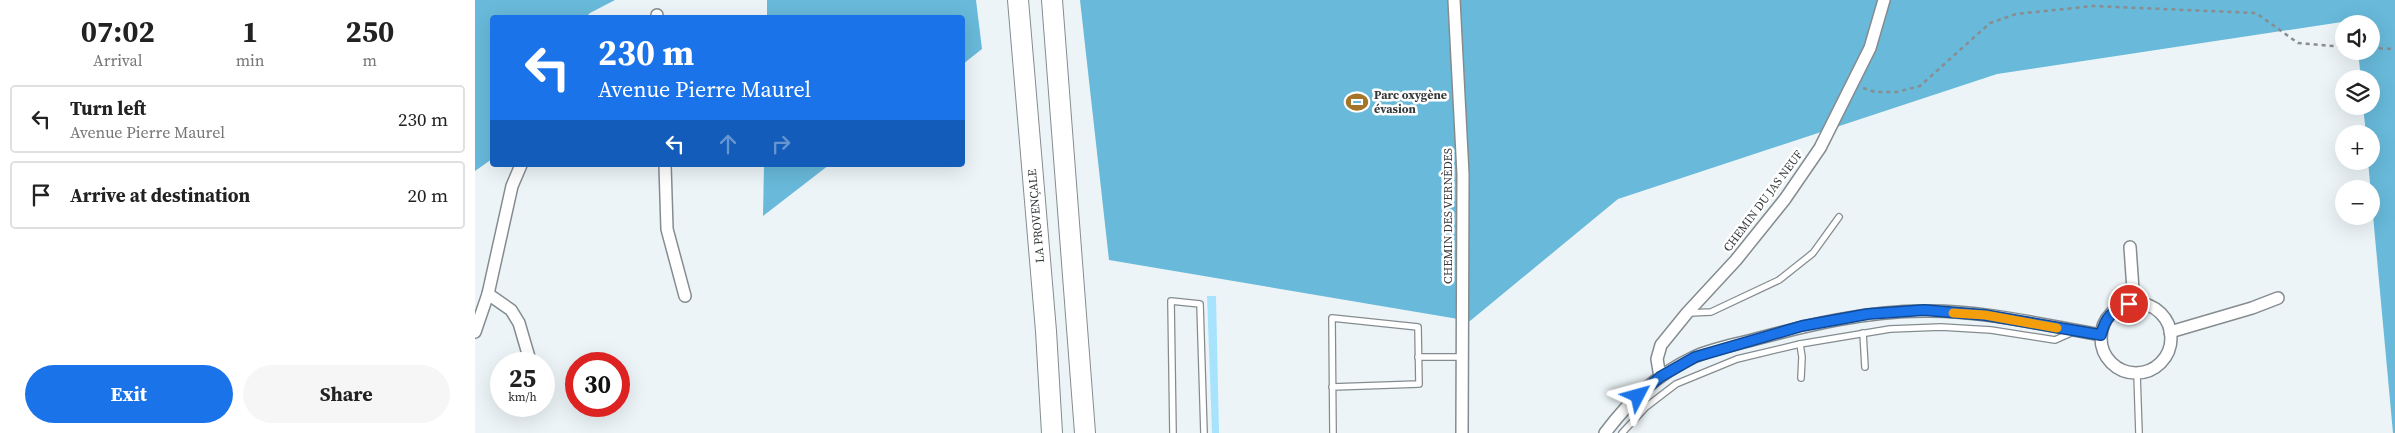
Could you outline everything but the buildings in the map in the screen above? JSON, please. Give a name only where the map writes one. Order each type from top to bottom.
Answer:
[{"type":"highway","name":"LA PROVENÇALE","points":[[1018,0],[1046,331],[1052,433]]},
{"type":"highway","points":[[1052,0],[1085,433]]},
{"type":"street","name":"CHEMIN DES VERNÈDES","points":[[1454,0],[1463,174],[1462,433]]},
{"type":"street","name":"CHEMIN DU JAS NEUF","points":[[1660,377],[1657,358],[1661,345],[1687,313],[1736,260],[1785,198],[1820,148],[1870,48],[1884,0]]},
{"type":"street","points":[[475,332],[488,294],[512,186],[520,167]]},
{"type":"street","points":[[665,167],[667,229],[685,296]]},
{"type":"street","points":[[2130,247],[2134,304]]},
{"type":"street","points":[[488,294],[511,310],[519,323],[527,352]]},
{"type":"street","points":[[2170,332],[2278,298]]},
{"type":"street","points":[[2134,304],[2150,306],[2160,313],[2167,322],[2170,332],[2170,343],[2163,360],[2149,371],[2137,374],[2125,372],[2114,366],[2106,357],[2101,346],[2103,324],[2109,315],[2118,308],[2134,304]]},
{"type":"street","points":[[1605,433],[1627,404],[1660,377],[1695,357],[1802,326],[1868,314],[1933,311],[1985,315],[2101,335]]},
{"type":"lane","points":[[1687,313],[1711,312],[1779,280],[1813,253],[1839,217]]},
{"type":"lane","points":[[1173,433],[1171,301],[1201,304],[1204,433]]},
{"type":"lane","points":[[1332,387],[1419,384],[1418,327],[1332,318],[1332,387],[1333,433]]},
{"type":"lane","points":[[1622,433],[1646,407],[1676,384],[1737,359],[1800,344],[1863,333],[1941,327],[1991,330],[2055,340],[2075,331]]},
{"type":"lane","points":[[1863,333],[1865,367]]},
{"type":"lane","points":[[1800,344],[1803,357],[1801,378]]},
{"type":"lane","points":[[1419,357],[1462,356]]},
{"type":"lane","points":[[2137,374],[2139,433]]},
{"type":"path","points":[[1853,85],[1875,92],[1897,92],[1920,86],[1990,23],[2016,14],[2093,6],[2257,13],[2298,43],[2335,46]]},
{"type":"path","points":[[2380,48],[2395,49]]},
{"type":"shaded area","points":[[475,0],[615,0],[588,15],[490,15],[490,160],[475,171]]},
{"type":"shaded area","points":[[767,0],[976,0],[982,49],[965,62],[965,15],[767,15]]},
{"type":"shaded area","points":[[1080,0],[2395,0],[2395,433],[2393,433],[2374,225],[2380,225],[2380,180],[2370,180],[2369,170],[2380,170],[2380,125],[2365,125],[2364,115],[2380,115],[2380,70],[2360,70],[2359,60],[2380,60],[2380,15],[2335,15],[2335,23],[1997,74],[1618,199],[1470,321],[1109,260]]},
{"type":"shaded area","points":[[764,167],[826,167],[763,216]]},
{"type":"shaded area","points":[[1207,296],[1216,296],[1219,433],[1212,433]]},
{"type":"slow traffic","points":[[1953,313],[1985,315],[2057,328]]},
{"type":"place","name":"Parc oxygène évasion","points":[[1357,102]]},
{"type":"route","points":[[1638,396],[1660,377],[1695,357],[1802,326],[1868,314],[1924,310],[1985,315],[2101,335],[2103,324],[2109,315],[2118,308],[2129,304]]}]
